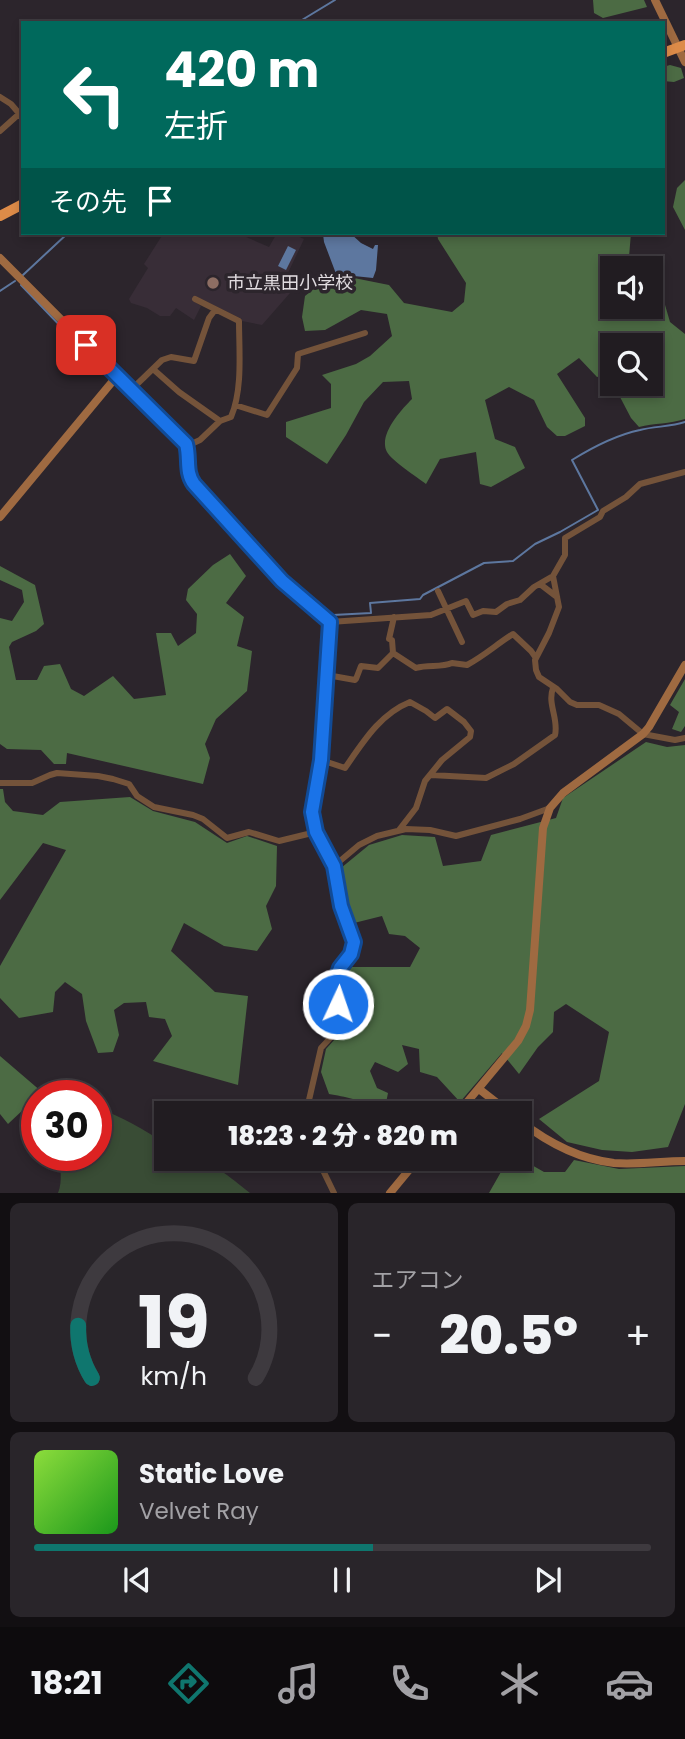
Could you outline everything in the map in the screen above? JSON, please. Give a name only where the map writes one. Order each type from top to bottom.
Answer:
[{"type":"highway","points":[[665,52],[682,47]]},
{"type":"highway","points":[[0,216],[21,205]]},
{"type":"street","points":[[655,0],[682,47],[685,62]]},
{"type":"street","points":[[0,97],[11,104],[21,116],[0,131]]},
{"type":"street","points":[[0,258],[187,446],[188,473],[194,484],[276,575],[330,622],[430,615],[466,601],[474,615],[483,611],[496,612],[507,604],[520,600],[553,576],[565,555],[565,538],[600,517],[603,511],[626,497],[640,484],[685,472]]},
{"type":"street","points":[[187,446],[200,440],[220,421],[231,416],[240,371],[239,321],[195,299]]},
{"type":"street","points":[[132,389],[168,357],[194,361],[209,318],[215,310]]},
{"type":"street","points":[[234,405],[267,415],[297,368],[298,354],[365,333]]},
{"type":"street","points":[[153,369],[180,393],[220,421]]},
{"type":"street","points":[[0,517],[117,376]]},
{"type":"street","points":[[553,576],[559,607],[536,658],[537,674],[541,680],[570,702],[577,705],[599,705],[619,714],[643,734],[675,740],[685,738]]},
{"type":"street","points":[[540,584],[558,597]]},
{"type":"street","points":[[438,591],[462,642]]},
{"type":"street","points":[[394,617],[389,639],[393,653],[416,668],[452,663],[467,665],[513,634],[536,658]]},
{"type":"street","points":[[309,1101],[321,1048],[334,1034],[338,1025],[336,979],[354,947],[341,906],[334,866],[316,832],[312,812],[321,760],[330,622]]},
{"type":"street","points":[[327,675],[356,680],[361,666],[378,668],[393,653]]},
{"type":"street","points":[[468,1101],[518,1041],[528,1018],[543,828],[550,808],[568,789],[643,734],[685,665]]},
{"type":"street","points":[[431,775],[486,778],[535,750],[557,731],[551,701],[553,688]]},
{"type":"street","points":[[321,760],[345,768],[387,715],[410,702],[435,718],[447,709],[464,722],[471,732],[469,740],[442,760],[423,784],[416,808],[399,831]]},
{"type":"street","points":[[0,783],[32,783],[57,773],[98,776],[127,783],[137,796],[154,807],[203,819],[227,838],[248,832],[281,841],[316,832]]},
{"type":"street","points":[[334,866],[370,838],[399,831],[430,830],[456,836],[550,808]]},
{"type":"street","points":[[479,1089],[494,1101]]},
{"type":"street","points":[[532,1129],[553,1144],[596,1159],[617,1163],[685,1161]]},
{"type":"street","points":[[323,1171],[334,1193]]},
{"type":"street","points":[[390,1193],[408,1171]]},
{"type":"shaded area","name":"市立黒田小学校","points":[[162,235],[244,236],[269,247],[276,235],[295,235],[304,239],[287,275],[290,276],[284,289],[290,293],[262,325],[242,321],[195,296],[193,301],[201,306],[194,320],[176,308],[170,316],[160,316],[131,303],[129,299],[148,268],[144,264]]},
{"type":"green space","points":[[593,0],[644,0],[647,7],[603,18],[594,13]]},
{"type":"green space","points":[[665,66],[681,68],[684,78],[674,82],[665,81]]},
{"type":"green space","points":[[685,180],[685,230],[673,207],[677,188]]},
{"type":"green space","points":[[437,235],[631,235],[629,256],[600,256],[600,319],[663,319],[663,298],[670,322],[685,334],[685,419],[639,427],[620,397],[663,396],[663,333],[600,333],[600,376],[597,377],[579,358],[557,374],[585,418],[585,426],[565,436],[557,436],[547,427],[534,400],[509,387],[485,400],[495,439],[515,447],[525,468],[491,487],[480,484],[476,452],[440,459],[426,484],[390,456],[385,445],[386,438],[392,423],[412,399],[409,381],[383,382],[364,402],[327,464],[286,437],[286,422],[331,408],[331,384],[322,375],[356,364],[370,356],[392,336],[387,314],[361,310],[325,330],[305,331],[302,317],[305,296],[320,284],[354,278],[389,285],[404,303],[452,312],[464,302],[466,283]]},
{"type":"green space","points":[[230,554],[246,576],[226,603],[244,617],[237,646],[252,651],[247,691],[216,719],[205,744],[210,758],[203,784],[67,753],[66,764],[54,764],[41,750],[7,749],[0,744],[0,618],[12,621],[24,602],[22,590],[0,580],[0,566],[35,585],[44,624],[36,631],[12,642],[9,647],[16,680],[37,680],[44,666],[60,664],[71,689],[84,696],[113,676],[134,699],[166,695],[156,633],[171,633],[178,646],[196,633],[197,614],[186,600],[188,589],[213,565]]},
{"type":"green space","points":[[685,679],[685,726],[681,732],[672,729],[679,712],[670,705]]},
{"type":"green space","points":[[646,742],[667,747],[685,745],[685,1104],[668,1147],[632,1152],[602,1150],[567,1142],[539,1119],[599,1081],[609,1032],[566,1004],[554,1012],[553,1032],[538,1047],[519,1074],[502,1053],[461,1101],[437,1077],[420,1072],[419,1049],[402,1045],[408,1064],[398,1072],[375,1062],[370,1071],[377,1088],[388,1093],[386,1101],[358,1101],[329,1094],[321,1072],[326,1049],[344,1029],[343,979],[352,967],[410,967],[420,948],[405,936],[389,934],[382,916],[354,923],[345,904],[341,868],[369,845],[402,835],[435,837],[443,866],[481,861],[491,835],[556,818],[563,798]]},
{"type":"green space","points":[[0,789],[3,789],[5,802],[13,811],[43,815],[60,802],[130,797],[153,811],[195,822],[227,843],[247,836],[277,846],[276,886],[266,906],[272,929],[257,951],[224,946],[184,923],[171,951],[215,992],[248,996],[238,1085],[153,1061],[172,1036],[165,1019],[149,1017],[146,1002],[124,1003],[114,1010],[119,1035],[113,1052],[98,1053],[86,1021],[82,994],[65,982],[55,992],[53,1012],[19,1018],[0,998],[0,966],[66,850],[43,843],[0,900]]},
{"type":"green space","points":[[0,1056],[28,1080],[21,1080],[21,1112],[8,1124],[0,1114]]},
{"type":"green space","points":[[112,1114],[154,1137],[154,1171],[221,1171],[250,1193],[58,1193],[60,1171],[112,1171]]},
{"type":"green space","points":[[574,1160],[619,1169],[685,1166],[685,1193],[489,1193],[501,1171],[532,1171],[532,1165],[544,1172],[565,1172]]},
{"type":"water","points":[[323,235],[352,235],[373,249],[378,245],[373,278],[354,276],[338,279]]},
{"type":"water","points":[[288,246],[296,250],[286,270],[278,266]]},
{"type":"waterway","points":[[300,21],[335,0]]},
{"type":"waterway","points":[[23,275],[66,235]]},
{"type":"waterway","points":[[0,291],[15,281]]},
{"type":"waterway","points":[[21,285],[69,335]]},
{"type":"waterway","points":[[71,337],[102,368]]},
{"type":"waterway","points":[[120,385],[180,446],[184,462],[182,472],[188,487],[193,492],[195,490]]},
{"type":"waterway","points":[[317,604],[333,615],[371,613],[370,603],[420,599],[484,563],[513,561],[535,544],[598,510],[572,460],[622,435],[685,422]]},
{"type":"waterway","points":[[202,484],[281,571],[314,601]]},
{"type":"place","name":"市立黒田小学校","points":[[213,283]]},
{"type":"route","points":[[86,345],[186,444],[189,455],[187,470],[194,484],[282,581],[330,622],[320,773],[312,812],[316,832],[334,866],[341,906],[354,942],[351,954],[337,973],[335,992],[338,1004]]}]
